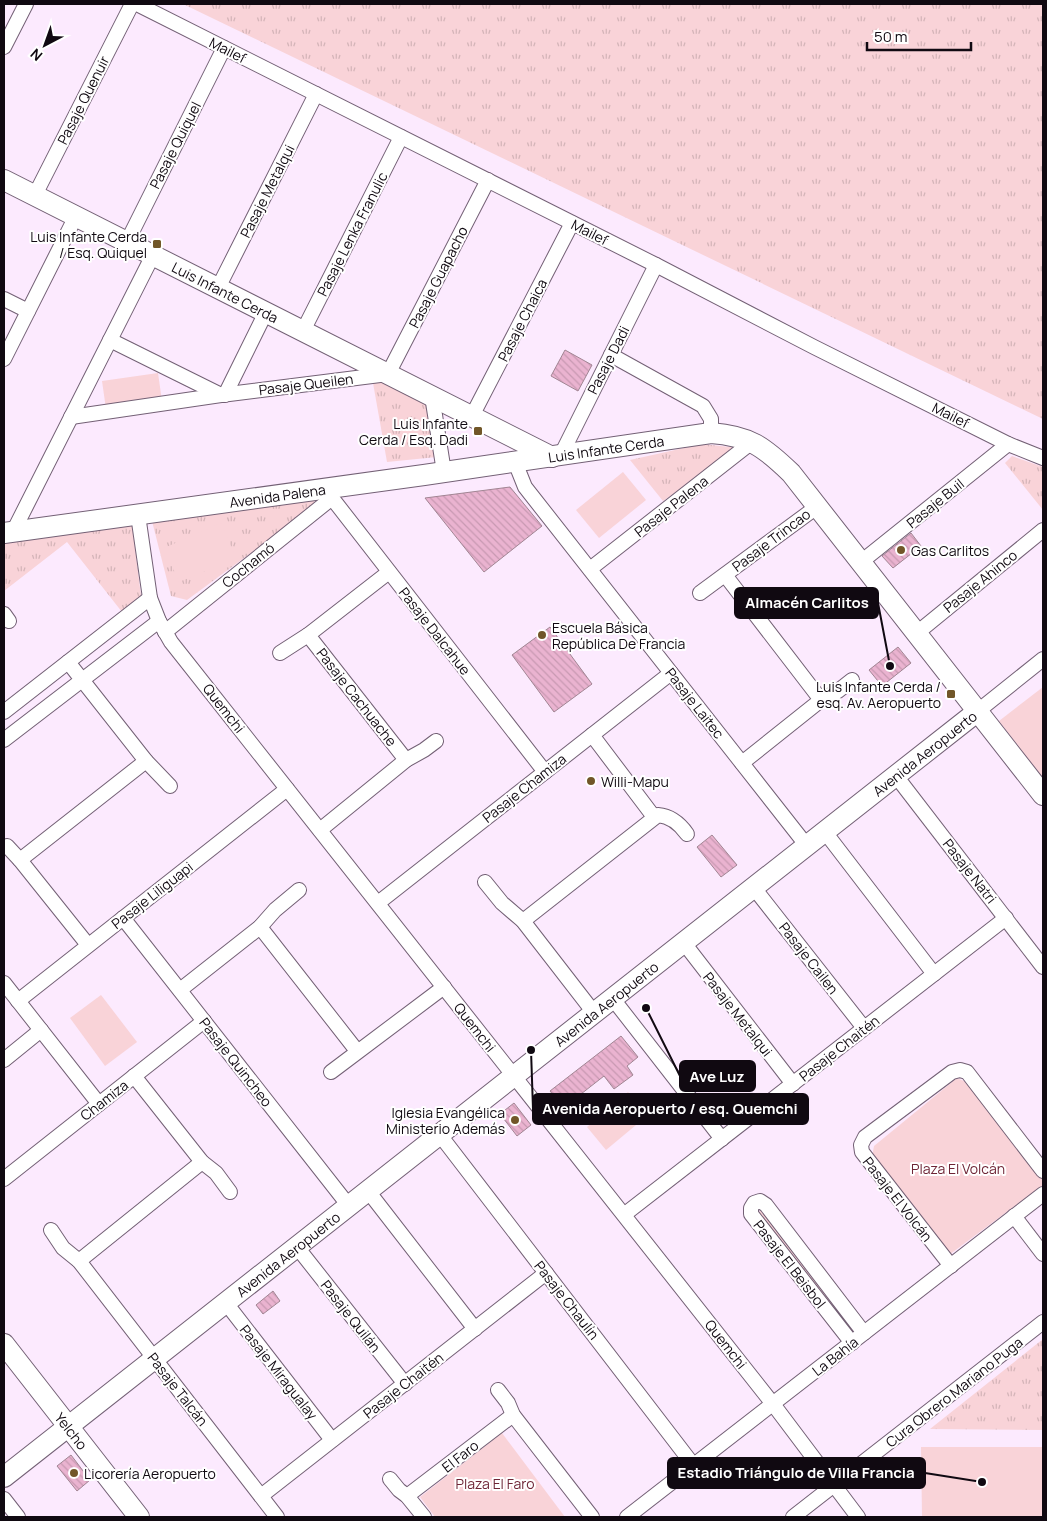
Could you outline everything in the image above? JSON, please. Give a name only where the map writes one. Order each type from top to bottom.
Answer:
[{"type":"street","points":[[4,47],[26,4]]},
{"type":"street","name":"Pasaje Quenuir","points":[[35,195],[132,4]]},
{"type":"street","name":"Mailef","points":[[137,4],[656,265],[814,347],[1008,444],[1043,458]]},
{"type":"street","name":"Pasaje Quiquel","points":[[126,242],[224,48]]},
{"type":"street","name":"Pasaje Metalqui","points":[[218,288],[316,94]]},
{"type":"street","name":"Pasaje Lenka Franulic","points":[[303,331],[402,137]]},
{"type":"street","name":"Luis Infante Cerda","points":[[4,180],[388,374],[556,456],[711,433],[735,436],[766,449],[791,473],[818,506],[1043,795]]},
{"type":"street","name":"Pasaje Guapacho","points":[[388,374],[488,180]]},
{"type":"street","points":[[4,358],[76,216]]},
{"type":"street","name":"Pasaje Chaica","points":[[472,416],[572,223]]},
{"type":"street","points":[[8,532],[71,417],[153,255]]},
{"type":"street","name":"Pasaje Dadi","points":[[556,456],[656,265]]},
{"type":"street","points":[[4,299],[28,311]]},
{"type":"street","points":[[110,340],[223,395],[266,312]]},
{"type":"street","points":[[611,354],[703,406],[711,419],[711,433]]},
{"type":"street","name":"Pasaje Queilen","points":[[71,417],[388,374]]},
{"type":"street","points":[[432,396],[444,472]]},
{"type":"street","name":"Pasaje Palena","points":[[590,570],[752,442]]},
{"type":"street","name":"Pasaje Buil","points":[[861,562],[1008,444]]},
{"type":"street","name":"Avenida Palena","points":[[8,532],[330,493],[444,472],[556,456]]},
{"type":"street","name":"Pasaje Laitec","points":[[515,462],[525,487],[807,846]]},
{"type":"street","name":"Pasaje Dalcahue","points":[[330,493],[545,772]]},
{"type":"street","name":"Cochamó","points":[[4,740],[82,679],[162,626],[330,493]]},
{"type":"street","name":"Pasaje Trincao","points":[[700,593],[818,506]]},
{"type":"street","name":"Quemchi","points":[[138,515],[150,598],[162,626],[187,662],[625,1214],[773,1404],[858,1517]]},
{"type":"street","name":"Pasaje Ahinco","points":[[917,632],[1043,530]]},
{"type":"street","name":"Pasaje Cachuache","points":[[280,653],[308,635],[389,572]]},
{"type":"street","name":"Pasaje Trincao","points":[[725,575],[821,700]]},
{"type":"street","points":[[4,712],[150,598]]},
{"type":"street","name":"Pasaje Cachuache","points":[[308,635],[406,760]]},
{"type":"street","points":[[68,662],[146,761],[170,786]]},
{"type":"street","name":"Avenida Aeropuerto","points":[[4,1477],[978,711],[1041,665]]},
{"type":"street","name":"Pasaje Chamiza","points":[[378,903],[671,673]]},
{"type":"street","points":[[742,763],[821,700],[838,691],[852,680]]},
{"type":"street","points":[[592,735],[654,817]]},
{"type":"street","name":"Pasaje Cachuache","points":[[320,830],[406,760],[436,741]]},
{"type":"street","points":[[20,860],[146,761]]},
{"type":"street","name":"Pasaje Natri","points":[[896,776],[1043,967]]},
{"type":"street","name":"Pasaje Liliguapi","points":[[18,1001],[287,789]]},
{"type":"street","points":[[523,921],[654,817],[661,815],[680,824],[687,834]]},
{"type":"street","points":[[825,832],[934,974]]},
{"type":"street","points":[[7,846],[88,945]]},
{"type":"street","points":[[485,882],[502,903],[523,921],[595,1014]]},
{"type":"street","name":"Pasaje Cailen","points":[[754,888],[864,1028]]},
{"type":"street","points":[[180,990],[260,927],[275,910],[299,890]]},
{"type":"street","name":"Pasaje Quincheo","points":[[123,918],[349,1206]]},
{"type":"street","name":"Pasaje Chaitén","points":[[625,1214],[1006,918]]},
{"type":"street","points":[[260,927],[357,1051]]},
{"type":"street","name":"Pasaje Metalqui","points":[[684,944],[793,1084]]},
{"type":"street","points":[[4,983],[99,1104]]},
{"type":"street","points":[[331,1072],[444,987]]},
{"type":"street","points":[[613,999],[722,1139]]},
{"type":"street","name":"Chamiza","points":[[4,1179],[204,1021]]},
{"type":"street","points":[[4,1060],[41,1030]]},
{"type":"street","name":"Pasaje El Volcán","points":[[950,1266],[862,1152],[861,1145],[865,1137],[952,1072],[960,1070],[968,1072],[1043,1171]]},
{"type":"street","points":[[134,1076],[202,1162],[216,1173],[230,1192]]},
{"type":"street","name":"Pasaje Chaulín","points":[[440,1135],[694,1466]]},
{"type":"street","points":[[79,1261],[202,1162]]},
{"type":"street","points":[[368,1191],[475,1329]]},
{"type":"street","name":"La Bahía","points":[[627,1517],[1043,1194]]},
{"type":"street","name":"Pasaje El Beisbol","points":[[852,1343],[752,1214],[751,1208],[754,1203],[760,1201],[766,1205],[864,1333]]},
{"type":"street","points":[[1014,1216],[1043,1254]]},
{"type":"street","name":"Pasaje Talcán","points":[[50,1230],[64,1248],[79,1261],[277,1517]]},
{"type":"street","name":"Pasaje Quilán","points":[[297,1247],[405,1384]]},
{"type":"street","name":"Pasaje Chaitén","points":[[261,1496],[546,1273]]},
{"type":"street","name":"Pasaje Miragualay","points":[[226,1303],[332,1440]]},
{"type":"street","name":"Cura Obrero Mariano Puga","points":[[793,1517],[1043,1322]]},
{"type":"street","name":"Yelcho","points":[[4,1344],[139,1517]]},
{"type":"street","points":[[498,1390],[508,1403],[513,1415],[592,1517]]},
{"type":"street","name":"El Faro","points":[[408,1496],[513,1415]]},
{"type":"street","points":[[390,1479],[399,1490],[408,1496],[424,1517]]},
{"type":"street","points":[[4,1500],[18,1517]]},
{"type":"green space","points":[[183,4],[1043,4],[1043,419]]},
{"type":"green space","points":[[158,373],[162,401],[106,409],[102,381]]},
{"type":"green space","points":[[373,383],[386,383],[429,402],[437,457],[387,462]]},
{"type":"green space","points":[[702,444],[739,448],[663,501],[630,460]]},
{"type":"green space","points":[[1012,456],[1043,467],[1043,510],[1005,463]]},
{"type":"green space","points":[[623,472],[646,500],[599,538],[576,510]]},
{"type":"green space","points":[[314,500],[316,505],[187,600],[171,596],[152,521]]},
{"type":"green space","points":[[221,523],[236,558],[179,582],[164,548]]},
{"type":"green space","points":[[132,524],[141,596],[122,612],[67,542],[4,591],[4,540]]},
{"type":"green space","points":[[1043,687],[1043,779],[999,721]]},
{"type":"green space","points":[[101,995],[137,1042],[105,1066],[70,1018]]},
{"type":"green space","name":"Plaza El Volcán","points":[[957,1078],[966,1082],[1043,1174],[1043,1185],[949,1255],[872,1157],[874,1146]]},
{"type":"green space","points":[[628,1092],[648,1115],[606,1150],[587,1127]]},
{"type":"green space","points":[[763,1209],[853,1324],[846,1330],[756,1214]]},
{"type":"green space","points":[[1043,1339],[1043,1430],[930,1429]]},
{"type":"green space","name":"Plaza El Faro","points":[[502,1433],[565,1517],[435,1517],[420,1497]]},
{"type":"green space","points":[[921,1447],[1043,1447],[1043,1517],[922,1517]]},
{"type":"building","points":[[565,350],[592,365],[578,391],[551,376]]},
{"type":"building","points":[[510,487],[542,526],[484,572],[425,498]]},
{"type":"building","name":"Gas Carlitos","points":[[911,533],[921,546],[893,568],[882,556]]},
{"type":"building","points":[[550,627],[592,684],[554,712],[512,655]]},
{"type":"building","points":[[898,647],[911,663],[882,686],[869,670]]},
{"type":"building","points":[[712,835],[737,865],[721,877],[697,847]]},
{"type":"building","points":[[621,1036],[638,1057],[627,1066],[633,1075],[614,1089],[604,1076],[581,1094],[589,1104],[572,1118],[550,1091]]},
{"type":"building","name":"Iglesia Evangélica Ministerio Además","points":[[514,1103],[531,1125],[517,1136],[500,1114]]},
{"type":"building","points":[[273,1291],[280,1301],[263,1314],[256,1305]]},
{"type":"building","name":"Licorería Aeropuerto","points":[[71,1455],[90,1480],[77,1491],[57,1466]]},
{"type":"place","name":"Luis Infante Cerda / Esq. Quiquel","points":[[157,244]]},
{"type":"place","name":"Luis Infante Cerda / Esq. Dadi","points":[[478,431]]},
{"type":"place","name":"Gas Carlitos","points":[[901,550]]},
{"type":"place","name":"Escuela Básica República De Francia","points":[[542,635]]},
{"type":"place","name":"Almacén Carlitos","points":[[890,666]]},
{"type":"place","name":"Luis Infante Cerda / esq. Av. Aeropuerto","points":[[951,694]]},
{"type":"place","name":"Willi-Mapu","points":[[591,781]]},
{"type":"place","name":"Ave Luz","points":[[646,1008]]},
{"type":"place","name":"Avenida Aeropuerto / esq. Quemchi","points":[[531,1050]]},
{"type":"place","name":"Iglesia Evangélica Ministerio Además","points":[[515,1120]]},
{"type":"place","name":"Licorería Aeropuerto","points":[[74,1473]]},
{"type":"place","name":"Estadio Triángulo de Villa Francia","points":[[982,1482]]}]
